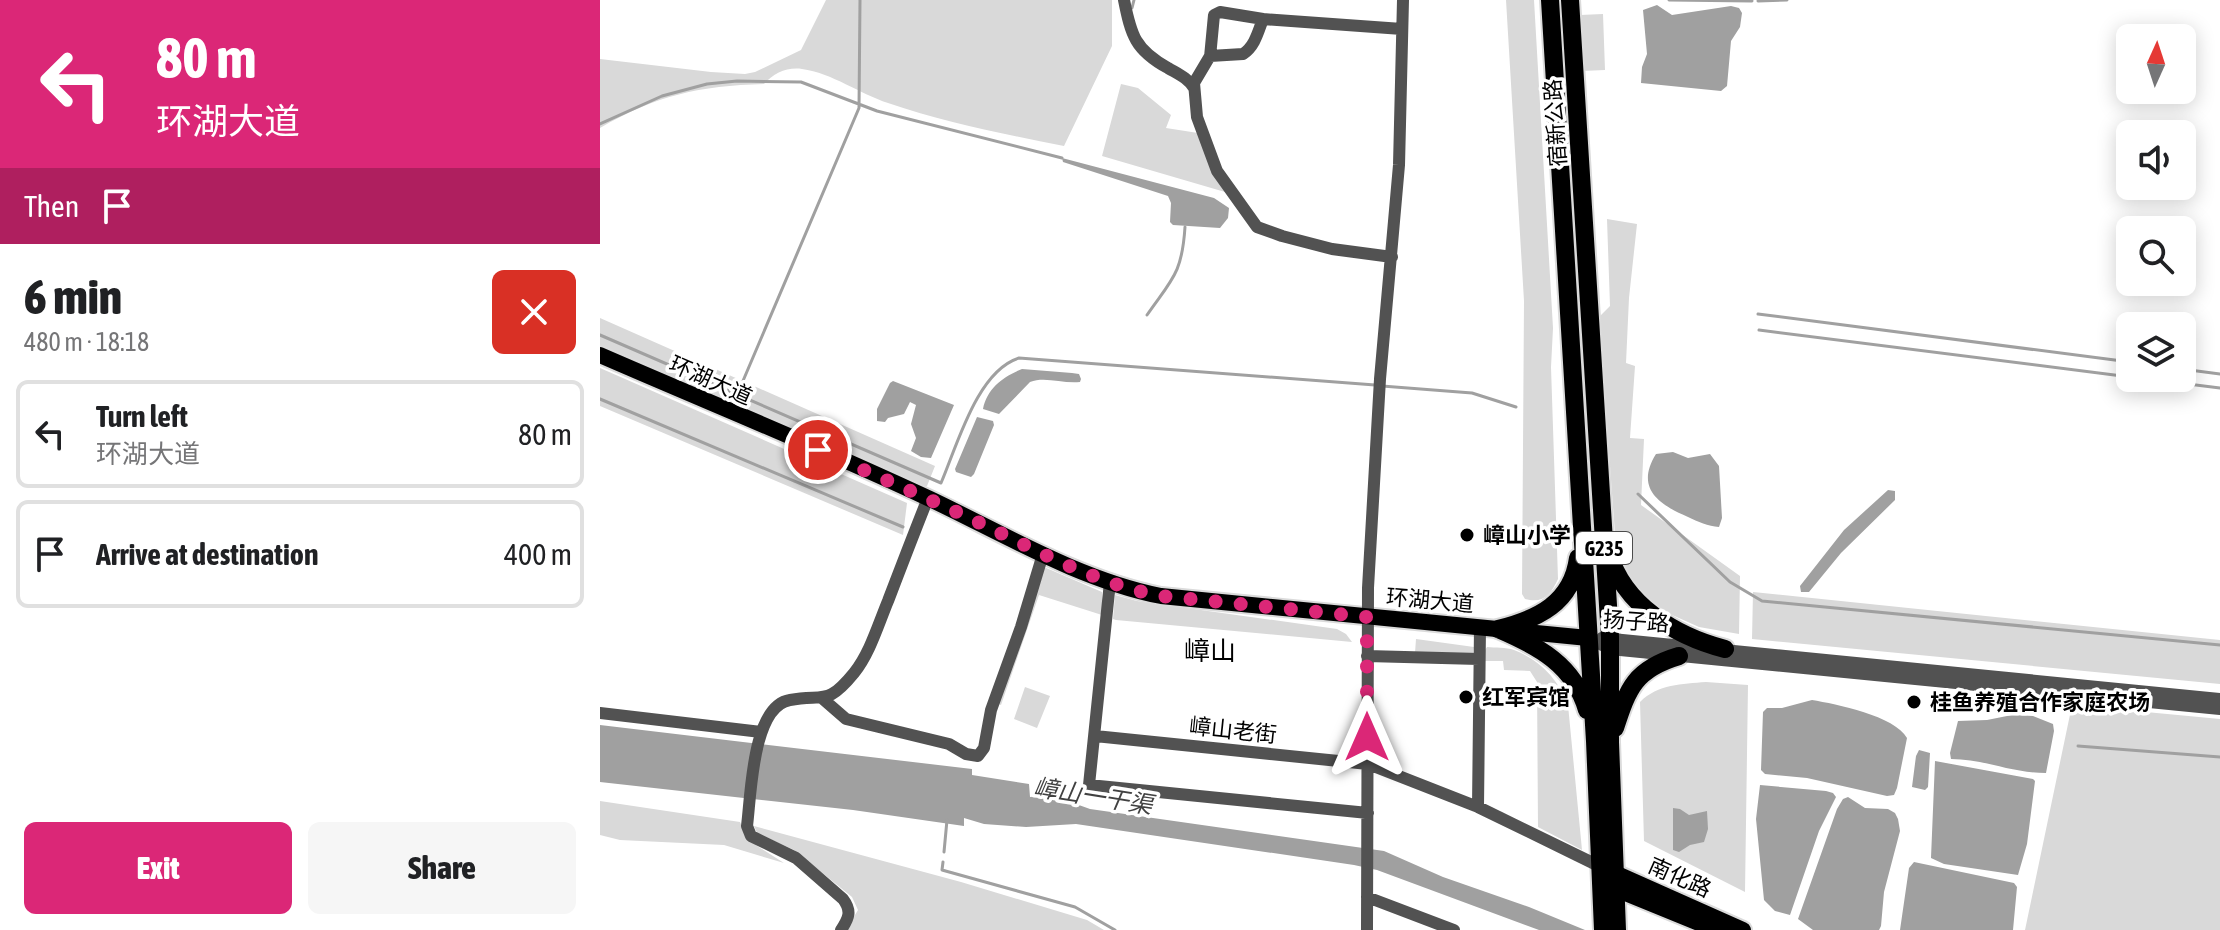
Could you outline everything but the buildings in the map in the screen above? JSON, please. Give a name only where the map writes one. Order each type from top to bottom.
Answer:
[{"type":"highway","name":"宿新公路","points":[[1550,0],[1560,182],[1583,182],[1570,0]]},
{"type":"highway","name":"G235","points":[[1560,182],[1588,638],[1603,741]]},
{"type":"highway","name":"G235","points":[[1583,182],[1610,643],[1603,741],[1609,923]]},
{"type":"highway","points":[[1489,628],[1537,616],[1562,598],[1577,571],[1582,532]]},
{"type":"highway","points":[[1603,533],[1614,570],[1651,614],[1682,635],[1725,649]]},
{"type":"highway","points":[[1489,628],[1545,652],[1565,669],[1577,685],[1603,741]]},
{"type":"highway","points":[[1603,741],[1631,685],[1652,666],[1679,656]]},
{"type":"main road","name":"环湖大道","points":[[600,355],[928,498],[1043,554],[1110,582],[1161,596],[1588,638]]},
{"type":"main road","name":"南化路","points":[[1607,877],[1716,930]]},
{"type":"main road","name":"南化路","points":[[1607,877],[1743,930]]},
{"type":"street","points":[[1124,0],[1130,29],[1138,45],[1157,62],[1190,81],[1194,88]]},
{"type":"street","points":[[1367,930],[1367,617],[1380,379],[1399,165],[1403,0]]},
{"type":"street","points":[[1392,257],[1332,249],[1257,227],[1212,160],[1197,117],[1194,83],[1210,57],[1214,15],[1220,12],[1263,19],[1402,29]]},
{"type":"street","points":[[1210,57],[1243,54],[1254,43],[1263,19]]},
{"type":"street","points":[[841,930],[849,918],[848,905],[843,899],[796,858],[751,836],[747,826],[760,735],[770,713],[779,704],[789,700],[823,699],[840,688],[855,672],[865,656],[928,498]]},
{"type":"street","points":[[823,699],[846,719],[949,744],[966,754],[978,756],[984,748],[991,710],[1043,554]]},
{"type":"street","points":[[1110,582],[1089,785],[1368,816]]},
{"type":"street","points":[[1478,807],[1479,659],[1489,628]]},
{"type":"street","name":"扬子路","points":[[1588,638],[1679,656],[2220,709]]},
{"type":"street","name":"扬子路","points":[[1610,643],[1725,649],[2220,699]]},
{"type":"street","points":[[1367,656],[1479,659]]},
{"type":"street","points":[[600,713],[760,735]]},
{"type":"street","name":"嶂山老街","points":[[1095,736],[1368,764],[1478,807],[1607,877]]},
{"type":"street","points":[[1367,892],[1454,930]]},
{"type":"shaded area","points":[[826,0],[1112,0],[1112,46],[1064,146],[976,128],[910,110],[813,71],[796,69],[781,72],[764,84],[679,94],[641,107],[600,128],[600,59],[711,72],[755,72],[801,50]]},
{"type":"shaded area","points":[[1506,0],[1534,0],[1553,328],[1551,367],[1558,579],[1549,593],[1537,600],[1525,599],[1522,594],[1524,301]]},
{"type":"shaded area","points":[[1657,5],[1672,15],[1731,6],[1739,8],[1742,13],[1740,27],[1731,41],[1727,86],[1721,91],[1641,83],[1647,54],[1643,10]]},
{"type":"shaded area","points":[[1603,14],[1605,70],[1582,71],[1580,15]]},
{"type":"shaded area","points":[[1121,84],[1138,88],[1171,115],[1166,128],[1198,133],[1225,192],[1102,156]]},
{"type":"shaded area","points":[[1062,158],[1214,198],[1229,208],[1228,218],[1220,228],[1173,225],[1170,222],[1171,203],[1168,196],[1063,162]]},
{"type":"shaded area","points":[[1607,219],[1637,224],[1626,363],[1635,366],[1630,438],[1644,439],[1641,505],[1740,576],[1739,634],[1699,627],[1661,610],[1645,599],[1617,561],[1599,317],[1610,306]]},
{"type":"shaded area","points":[[600,318],[935,466],[927,486],[923,488],[600,346]]},
{"type":"shaded area","points":[[600,368],[907,503],[903,535],[600,406]]},
{"type":"shaded area","points":[[1022,369],[1079,374],[1081,379],[1080,382],[1030,382],[999,414],[983,409],[988,395],[997,384]]},
{"type":"shaded area","points":[[893,381],[954,405],[931,458],[911,451],[916,438],[911,424],[916,405],[910,402],[904,414],[888,418],[885,422],[877,421],[877,409]]},
{"type":"shaded area","points":[[977,417],[993,421],[994,425],[971,477],[955,469]]},
{"type":"shaded area","points":[[1673,452],[1688,458],[1710,454],[1719,466],[1722,518],[1719,527],[1703,524],[1677,512],[1653,493],[1648,476],[1650,466],[1656,454]]},
{"type":"shaded area","points":[[1888,490],[1895,491],[1895,500],[1841,553],[1809,592],[1801,592],[1800,586],[1844,530]]},
{"type":"shaded area","points":[[1044,567],[1102,592],[1102,615],[1039,595],[1001,705],[996,703]]},
{"type":"shaded area","points":[[1753,592],[2220,640],[2220,684],[1752,639]]},
{"type":"shaded area","points":[[1115,595],[1137,601],[1337,629],[1352,642],[1116,620],[1113,619]]},
{"type":"shaded area","points":[[1416,639],[1474,647],[1473,655],[1415,653]]},
{"type":"shaded area","points":[[1487,647],[1511,649],[1532,659],[1547,672],[1564,696],[1568,705],[1582,850],[1538,827],[1537,682],[1530,671],[1504,670],[1503,661],[1485,661]]},
{"type":"shaded area","points":[[1706,682],[1748,685],[1745,892],[1644,841],[1640,702],[1662,688]]},
{"type":"shaded area","points":[[1025,687],[1050,696],[1037,728],[1014,719]]},
{"type":"shaded area","points":[[1812,700],[1878,717],[1907,738],[1894,795],[1807,778],[1765,774],[1761,770],[1763,712],[1767,708],[1782,708]]},
{"type":"shaded area","points":[[2072,705],[2220,719],[2220,930],[2025,930]]},
{"type":"shaded area","points":[[2033,716],[2053,724],[2046,773],[1951,759],[1958,721]]},
{"type":"shaded area","points":[[600,725],[972,769],[972,775],[1029,784],[1030,797],[1051,795],[1090,809],[1384,851],[1443,877],[1585,930],[1539,930],[1377,870],[1354,865],[1076,824],[1026,827],[984,824],[964,818],[964,826],[853,810],[600,782]]},
{"type":"shaded area","points":[[1919,750],[1930,753],[1928,787],[1925,790],[1912,787]]},
{"type":"shaded area","points":[[1935,761],[2035,781],[2027,844],[2018,875],[1944,864],[1931,858]]},
{"type":"shaded area","points":[[1760,785],[1826,791],[1836,797],[1819,831],[1790,915],[1775,911],[1764,900],[1756,819]]},
{"type":"shaded area","points":[[1848,797],[1865,808],[1888,809],[1898,819],[1900,831],[1884,892],[1881,926],[1879,930],[1813,930],[1798,919],[1837,809]]},
{"type":"shaded area","points":[[600,801],[740,822],[748,840],[784,863],[724,845],[620,840],[600,835]]},
{"type":"shaded area","points":[[1673,808],[1689,815],[1707,811],[1708,829],[1704,842],[1690,845],[1679,852],[1673,850]]},
{"type":"shaded area","points":[[754,826],[961,882],[1087,920],[1104,930],[846,930],[858,910],[852,897],[794,850],[757,833]]},
{"type":"shaded area","points":[[1914,862],[2014,883],[2017,887],[2013,930],[1900,930],[1909,868]]},
{"type":"waterway","points":[[737,395],[859,108],[860,0]]},
{"type":"waterway","points":[[1132,8],[1134,0]]},
{"type":"waterway","points":[[1669,0],[1752,1]]},
{"type":"waterway","points":[[1758,1],[1787,0]]},
{"type":"waterway","points":[[600,124],[662,96],[707,84],[801,82],[877,111],[1062,158]]},
{"type":"waterway","points":[[1147,315],[1178,266],[1185,227]]},
{"type":"waterway","points":[[1758,314],[2116,360]]},
{"type":"waterway","points":[[1759,330],[2116,375]]},
{"type":"waterway","points":[[600,335],[941,483],[980,394],[991,378],[1019,358],[1375,385]]},
{"type":"waterway","points":[[2196,371],[2220,374]]},
{"type":"waterway","points":[[2196,385],[2220,388]]},
{"type":"waterway","points":[[1382,386],[1472,393],[1516,407]]},
{"type":"waterway","points":[[600,399],[903,527]]},
{"type":"waterway","points":[[1638,494],[1730,582],[1762,601],[2220,645]]},
{"type":"waterway","points":[[2078,746],[2220,757]]},
{"type":"waterway","points":[[944,852],[947,820]]},
{"type":"waterway","points":[[943,862],[942,870],[1075,907],[1115,930]]},
{"type":"place","name":"嶂山小学","points":[[1467,535]]},
{"type":"place","name":"红军宾馆","points":[[1466,697]]},
{"type":"place","name":"桂鱼养殖合作家庭农场","points":[[1914,702]]},
{"type":"district","name":"嶂山","points":[[1210,651]]},
{"type":"route","points":[[818,450],[928,498],[1043,554],[1128,588],[1161,596],[1367,617],[1367,737]]},
{"type":"water label","name":"嶂山一干渠","points":[[1093,796]]}]
